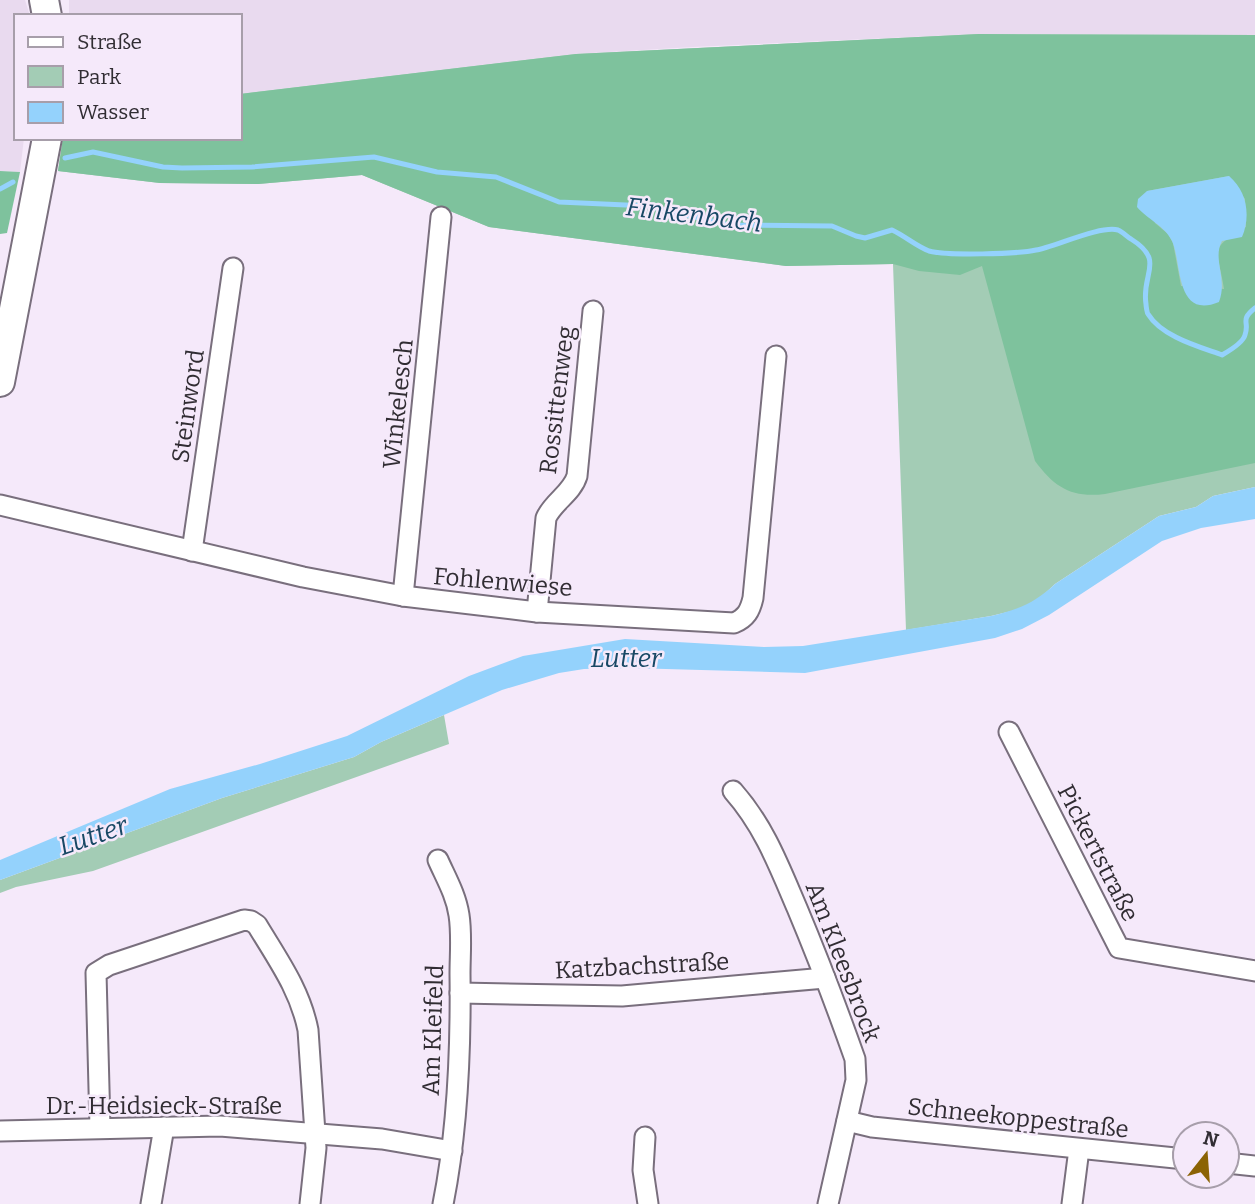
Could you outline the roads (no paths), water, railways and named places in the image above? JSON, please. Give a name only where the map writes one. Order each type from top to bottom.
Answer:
[{"type":"street","points":[[0,382],[47,140]]},
{"type":"street","name":"Winkelesch","points":[[403,596],[441,217]]},
{"type":"street","name":"Steinword","points":[[192,551],[233,268]]},
{"type":"street","name":"Rossittenweg","points":[[537,612],[546,518],[549,511],[573,486],[577,476],[593,311]]},
{"type":"street","name":"Fohlenwiese","points":[[0,505],[303,577],[403,596],[537,612],[734,623],[748,614],[753,598],[776,356]]},
{"type":"street","name":"Pickertstraße","points":[[1009,732],[1119,948],[1255,971]]},
{"type":"street","name":"Am Kleesbrock","points":[[733,791],[754,817],[767,839],[825,978],[855,1059],[856,1080],[828,1204]]},
{"type":"street","name":"Am Kleifeld","points":[[438,860],[455,897],[459,917],[459,1058],[452,1151],[443,1204]]},
{"type":"street","points":[[100,1127],[96,973],[109,965],[244,920],[251,921],[257,925],[299,994],[308,1030],[315,1133],[310,1204]]},
{"type":"street","name":"Katzbachstraße","points":[[460,993],[622,996],[825,978]]},
{"type":"street","name":"Schneekoppestraße","points":[[847,1121],[872,1127],[1171,1158]]},
{"type":"street","points":[[151,1204],[164,1126]]},
{"type":"street","name":"Dr.-Heidsieck-Straße","points":[[0,1131],[220,1126],[382,1139],[452,1151]]},
{"type":"street","points":[[645,1137],[643,1170],[648,1204]]},
{"type":"street","points":[[1072,1204],[1079,1149]]},
{"type":"water","points":[[1229,176],[1240,189],[1246,204],[1245,229],[1242,237],[1222,241],[1219,248],[1222,285],[1219,302],[1205,305],[1194,303],[1183,286],[1172,241],[1165,231],[1137,207],[1138,199],[1147,191]]},
{"type":"water","name":"Lutter","points":[[1255,487],[1255,519],[1201,528],[1162,541],[1049,615],[1022,629],[995,638],[805,673],[630,668],[584,669],[559,673],[502,690],[381,742],[354,757],[222,798],[0,880],[0,860],[170,789],[347,736],[469,676],[523,656],[625,639],[764,647],[803,646],[991,616],[1033,601],[1159,516],[1196,507],[1213,496]]},
{"type":"waterway","name":"Finkenbach","points":[[65,158],[93,152],[163,167],[182,168],[252,167],[374,157],[437,172],[496,177],[559,202],[648,206],[729,225],[832,226],[865,238],[892,230],[929,251],[950,254],[1027,251],[1101,231],[1118,230],[1147,254],[1150,261],[1145,293],[1147,312],[1154,322],[1172,335],[1222,355],[1244,338],[1246,319],[1255,308]]},
{"type":"waterway","name":"Finkenbach","points":[[0,189],[13,182]]}]
